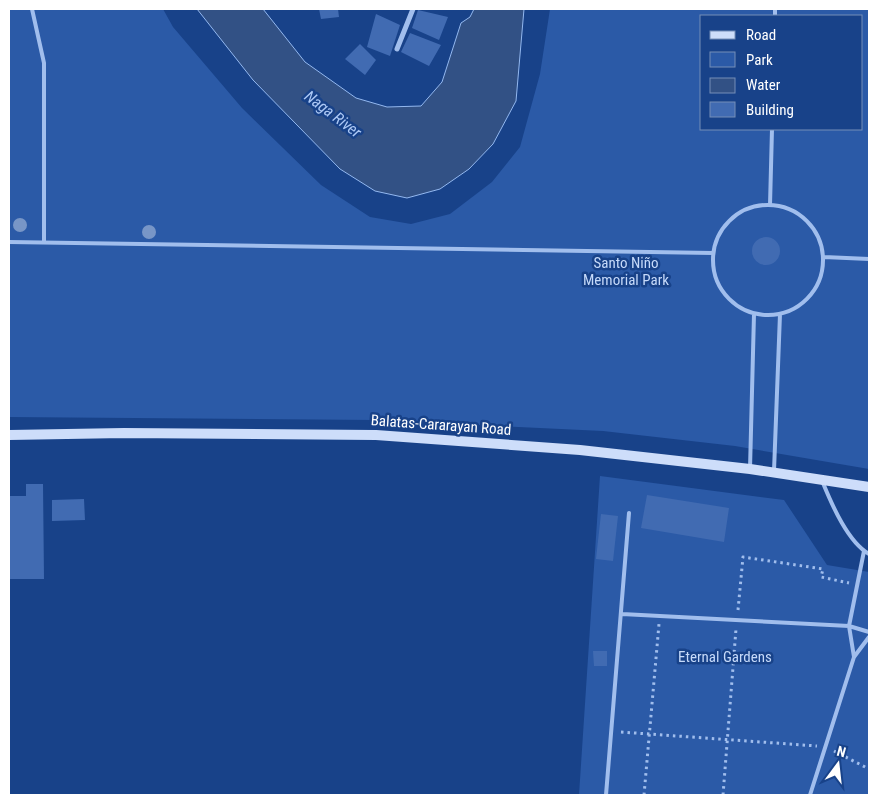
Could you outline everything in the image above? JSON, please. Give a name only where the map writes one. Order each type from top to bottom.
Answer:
[{"type":"main road","name":"Balatas-Cararayan Road","points":[[9,435],[124,433],[376,435],[580,450],[750,469],[869,488]]},
{"type":"street","points":[[397,48],[413,9]]},
{"type":"lane","points":[[32,9],[44,63],[44,242]]},
{"type":"lane","points":[[770,205],[772,130]]},
{"type":"lane","points":[[770,205],[786,208],[800,215],[812,227],[820,241],[824,257],[821,276],[812,294],[798,307],[780,314],[754,314],[736,306],[722,291],[714,273],[713,254],[717,238],[726,224],[739,213],[754,207],[770,205]]},
{"type":"lane","points":[[9,242],[713,254]]},
{"type":"lane","points":[[824,257],[869,258]]},
{"type":"lane","points":[[750,469],[754,314]]},
{"type":"lane","points":[[774,473],[780,314]]},
{"type":"lane","points":[[822,481],[834,510],[864,551],[869,554]]},
{"type":"lane","points":[[606,795],[629,514]]},
{"type":"lane","points":[[854,657],[849,626],[864,551]]},
{"type":"lane","points":[[622,614],[849,626],[869,632]]},
{"type":"lane","points":[[810,795],[854,657],[869,637]]},
{"type":"path","points":[[723,795],[743,557],[823,569],[821,577],[858,585]]},
{"type":"path","points":[[644,795],[660,616]]},
{"type":"path","points":[[612,732],[826,746],[869,769]]},
{"type":"green space","name":"Santo Niño Memorial Park","points":[[9,9],[163,9],[173,27],[242,108],[321,185],[370,217],[411,224],[450,214],[492,182],[520,147],[540,74],[550,9],[869,9],[869,469],[735,446],[603,431],[374,420],[9,417]]},
{"type":"green space","name":"Eternal Gardens","points":[[600,476],[784,500],[827,565],[869,572],[869,795],[579,795]]},
{"type":"water","name":"Naga River","points":[[197,9],[263,9],[305,62],[356,98],[387,107],[421,106],[442,82],[461,23],[470,17],[474,9],[524,9],[516,101],[493,144],[469,169],[440,189],[407,198],[375,191],[340,169],[253,80]]},
{"type":"building","points":[[319,9],[338,9],[339,17],[321,19]]},
{"type":"building","points":[[418,10],[448,17],[439,40],[412,28]]},
{"type":"building","points":[[376,14],[400,25],[390,56],[367,47]]},
{"type":"building","points":[[410,33],[441,45],[429,66],[401,52]]},
{"type":"building","points":[[360,44],[376,60],[365,75],[345,59]]},
{"type":"building","points":[[766,237],[776,241],[780,251],[776,261],[766,265],[756,261],[752,251],[756,241]]},
{"type":"building","points":[[26,484],[43,484],[44,579],[9,579],[9,496],[26,496]]},
{"type":"building","points":[[647,495],[729,508],[724,542],[641,528]]},
{"type":"building","points":[[84,499],[85,520],[52,521],[52,500]]},
{"type":"building","points":[[601,514],[618,516],[613,561],[596,559]]},
{"type":"building","points":[[593,651],[607,651],[607,666],[594,666]]}]
